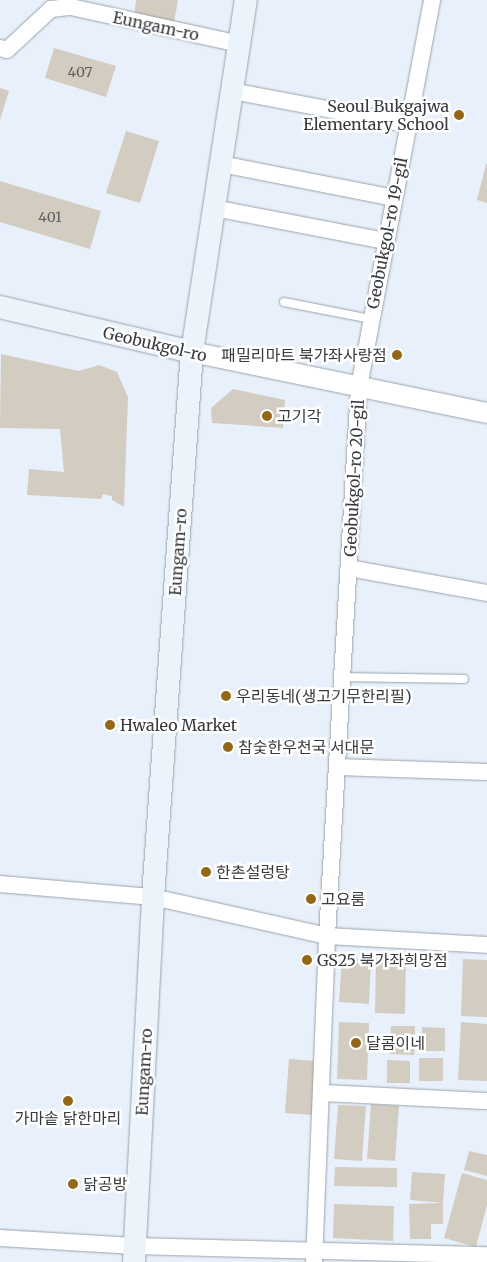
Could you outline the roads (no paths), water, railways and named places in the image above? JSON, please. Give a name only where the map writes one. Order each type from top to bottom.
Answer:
[{"type":"main road","name":"Eungam-ro","points":[[135,1254],[153,897],[192,352],[246,0]]},
{"type":"main road","name":"Geobukgol-ro","points":[[0,307],[192,352]]},
{"type":"street","name":"Geobukgol-ro 19-gil","points":[[359,387],[432,0]]},
{"type":"street","name":"Eungam-ro","points":[[0,48],[7,50],[51,9],[70,7],[239,44]]},
{"type":"street","points":[[232,91],[408,124]]},
{"type":"street","points":[[221,164],[394,198]]},
{"type":"street","points":[[214,208],[386,241]]},
{"type":"street","name":"Geobukgol-ro","points":[[192,352],[487,413]]},
{"type":"street","name":"Geobukgol-ro 20-gil","points":[[314,1256],[327,936],[359,387]]},
{"type":"street","name":"Geobukgol-ro 20-gil","points":[[348,568],[487,592]]},
{"type":"street","points":[[337,766],[487,772]]},
{"type":"street","points":[[0,884],[153,897],[327,936],[487,945]]},
{"type":"street","points":[[321,1093],[487,1101]]},
{"type":"street","points":[[0,1238],[135,1254],[487,1255]]},
{"type":"lane","name":"Geobukgol-ro 19-gil","points":[[284,302],[371,319]]},
{"type":"lane","points":[[342,677],[464,679]]},
{"type":"place","name":"Seoul Bukgajwa Elementary School","points":[[459,115]]},
{"type":"place","name":"패밀리마트 북가좌사랑점","points":[[397,355]]},
{"type":"place","name":"고기각","points":[[267,416]]},
{"type":"place","name":"우리동네(생고기무한리필)","points":[[226,696]]},
{"type":"place","name":"Hwaleo Market","points":[[110,725]]},
{"type":"place","name":"참숯한우천국 서대문","points":[[228,747]]},
{"type":"place","name":"한촌설렁탕","points":[[206,872]]},
{"type":"place","name":"고요룸","points":[[311,899]]},
{"type":"place","name":"GS25 북가좌희망점","points":[[307,960]]},
{"type":"place","name":"달콤이네","points":[[356,1043]]},
{"type":"place","name":"가마솥 닭한마리","points":[[68,1101]]},
{"type":"place","name":"닭공방","points":[[73,1184]]}]
